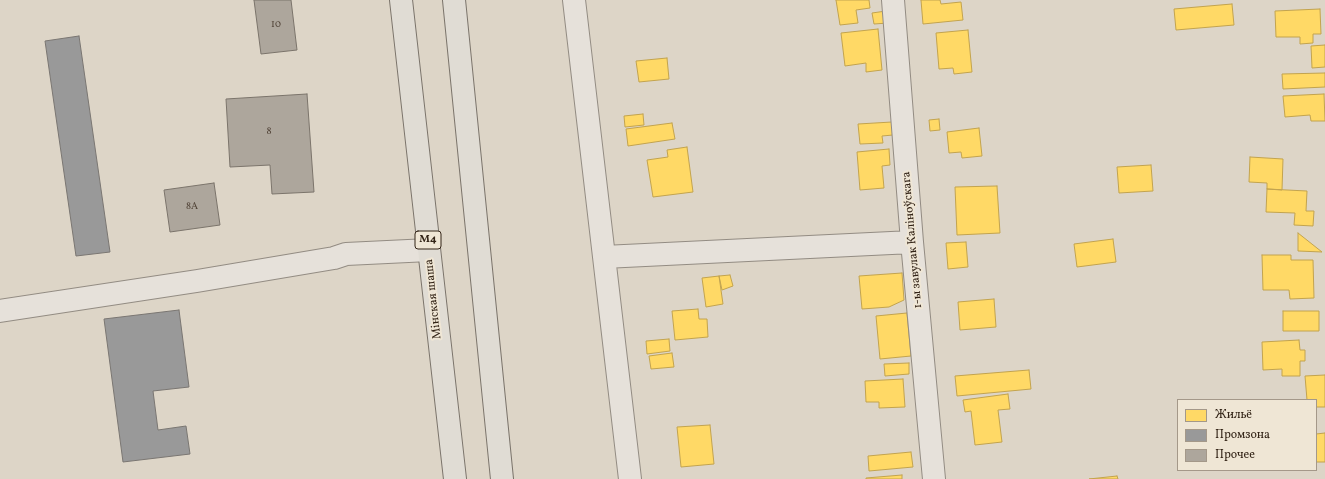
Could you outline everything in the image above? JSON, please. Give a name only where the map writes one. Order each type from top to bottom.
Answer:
[{"type":"main road","name":"Мінская шаша","points":[[401,0],[455,479]]},
{"type":"main road","points":[[454,0],[502,479]]},
{"type":"street","points":[[574,0],[630,479]]},
{"type":"street","name":"1-ы завулак Каліноўскага","points":[[893,0],[912,242],[934,479]]},
{"type":"street","points":[[604,257],[912,242]]},
{"type":"street","points":[[0,312],[197,281],[334,258],[346,254],[429,250]]},
{"type":"building: Жильё","points":[[836,0],[869,0],[870,8],[856,10],[858,23],[840,25]]},
{"type":"building: Жильё","points":[[921,0],[940,0],[941,4],[961,2],[963,20],[923,24]]},
{"type":"building: Жильё","points":[[1232,4],[1234,25],[1176,30],[1174,9]]},
{"type":"building: Жильё","points":[[1320,9],[1321,34],[1313,34],[1313,43],[1300,44],[1300,37],[1276,37],[1275,11]]},
{"type":"building: Жильё","points":[[886,11],[888,23],[874,24],[872,13]]},
{"type":"building: Жильё","points":[[878,29],[882,70],[866,72],[866,63],[845,66],[841,33]]},
{"type":"building: Жильё","points":[[968,30],[972,72],[954,74],[953,68],[939,69],[936,33]]},
{"type":"building: Жильё","points":[[1325,45],[1325,67],[1312,68],[1311,46]]},
{"type":"building: Жильё","points":[[667,58],[669,79],[639,82],[636,61]]},
{"type":"building: Жильё","points":[[1325,73],[1325,87],[1283,89],[1282,74]]},
{"type":"building: Жильё","points":[[1324,94],[1325,121],[1311,121],[1310,115],[1285,117],[1283,96]]},
{"type":"building: Жильё","points":[[643,114],[644,125],[625,127],[624,116]]},
{"type":"building: Жильё","points":[[939,119],[940,130],[930,131],[929,120]]},
{"type":"building: Жильё","points":[[892,122],[893,135],[882,136],[883,143],[860,144],[858,124]]},
{"type":"building: Жильё","points":[[672,123],[675,139],[628,146],[626,129]]},
{"type":"building: Жильё","points":[[979,128],[982,156],[962,158],[961,152],[949,153],[947,132]]},
{"type":"building: Жильё","points":[[687,147],[693,192],[653,197],[647,160],[668,157],[667,150]]},
{"type":"building: Жильё","points":[[889,149],[890,165],[882,166],[884,188],[860,190],[857,152]]},
{"type":"building: Жильё","points":[[1250,157],[1283,159],[1282,190],[1267,189],[1267,183],[1249,182]]},
{"type":"building: Жильё","points":[[1151,165],[1153,191],[1119,193],[1117,167]]},
{"type":"building: Жильё","points":[[997,186],[1000,233],[957,235],[955,187]]},
{"type":"building: Жильё","points":[[1267,189],[1307,191],[1306,211],[1314,211],[1313,226],[1294,225],[1295,213],[1266,212]]},
{"type":"building: Жильё","points":[[1298,233],[1322,252],[1298,251]]},
{"type":"building: Жильё","points":[[1113,239],[1116,262],[1077,267],[1074,244]]},
{"type":"building: Жильё","points":[[966,242],[968,267],[948,269],[946,243]]},
{"type":"building: Жильё","points":[[1262,255],[1291,255],[1291,260],[1313,260],[1314,298],[1290,299],[1289,290],[1263,290]]},
{"type":"building: Жильё","points":[[902,273],[904,300],[889,307],[862,309],[859,276]]},
{"type":"building: Жильё","points":[[730,275],[733,286],[722,290],[719,276]]},
{"type":"building: Жильё","points":[[719,276],[723,304],[706,307],[702,278]]},
{"type":"building: Жильё","points":[[994,299],[996,327],[960,330],[958,302]]},
{"type":"building: Жильё","points":[[698,309],[699,319],[707,319],[708,337],[675,340],[672,311]]},
{"type":"building: Жильё","points":[[1283,311],[1319,311],[1319,331],[1283,331]]},
{"type":"building: Жильё","points":[[907,313],[911,356],[880,359],[876,316]]},
{"type":"building: Жильё","points":[[669,339],[670,351],[647,354],[646,341]]},
{"type":"building: Жильё","points":[[1299,340],[1300,350],[1305,350],[1305,361],[1300,361],[1300,376],[1282,376],[1282,369],[1263,370],[1262,342]]},
{"type":"building: Жильё","points":[[672,353],[674,367],[651,369],[649,356]]},
{"type":"building: Жильё","points":[[909,363],[909,374],[885,376],[884,364]]},
{"type":"building: Жильё","points":[[1029,370],[1031,389],[957,396],[955,376]]},
{"type":"building: Жильё","points":[[1325,375],[1325,407],[1317,407],[1317,399],[1307,399],[1305,376]]},
{"type":"building: Жильё","points":[[903,379],[905,407],[879,408],[879,402],[866,402],[865,381]]},
{"type":"building: Жильё","points":[[1008,394],[1010,409],[998,410],[1002,442],[975,445],[971,411],[965,412],[963,400]]},
{"type":"building: Жильё","points":[[710,425],[714,464],[681,467],[677,427]]},
{"type":"building: Жильё","points":[[1325,433],[1325,462],[1317,462],[1317,434]]},
{"type":"building: Жильё","points":[[911,452],[913,467],[869,471],[868,456]]},
{"type":"building: Жильё","points":[[902,475],[902,479],[866,479],[866,478]]},
{"type":"building: Жильё","points":[[1117,476],[1118,479],[1089,479]]},
{"type":"building: Промзона","points":[[79,36],[110,252],[76,256],[45,41]]},
{"type":"building: Промзона","points":[[179,310],[189,387],[153,391],[158,430],[186,426],[190,454],[123,462],[104,319]]},
{"type":"building: Прочее","points":[[254,0],[291,0],[297,50],[261,54]]},
{"type":"building: Прочее","points":[[307,94],[314,192],[272,194],[270,165],[230,167],[226,99]]},
{"type":"building: Прочее","points":[[214,183],[220,225],[170,232],[164,190]]}]
